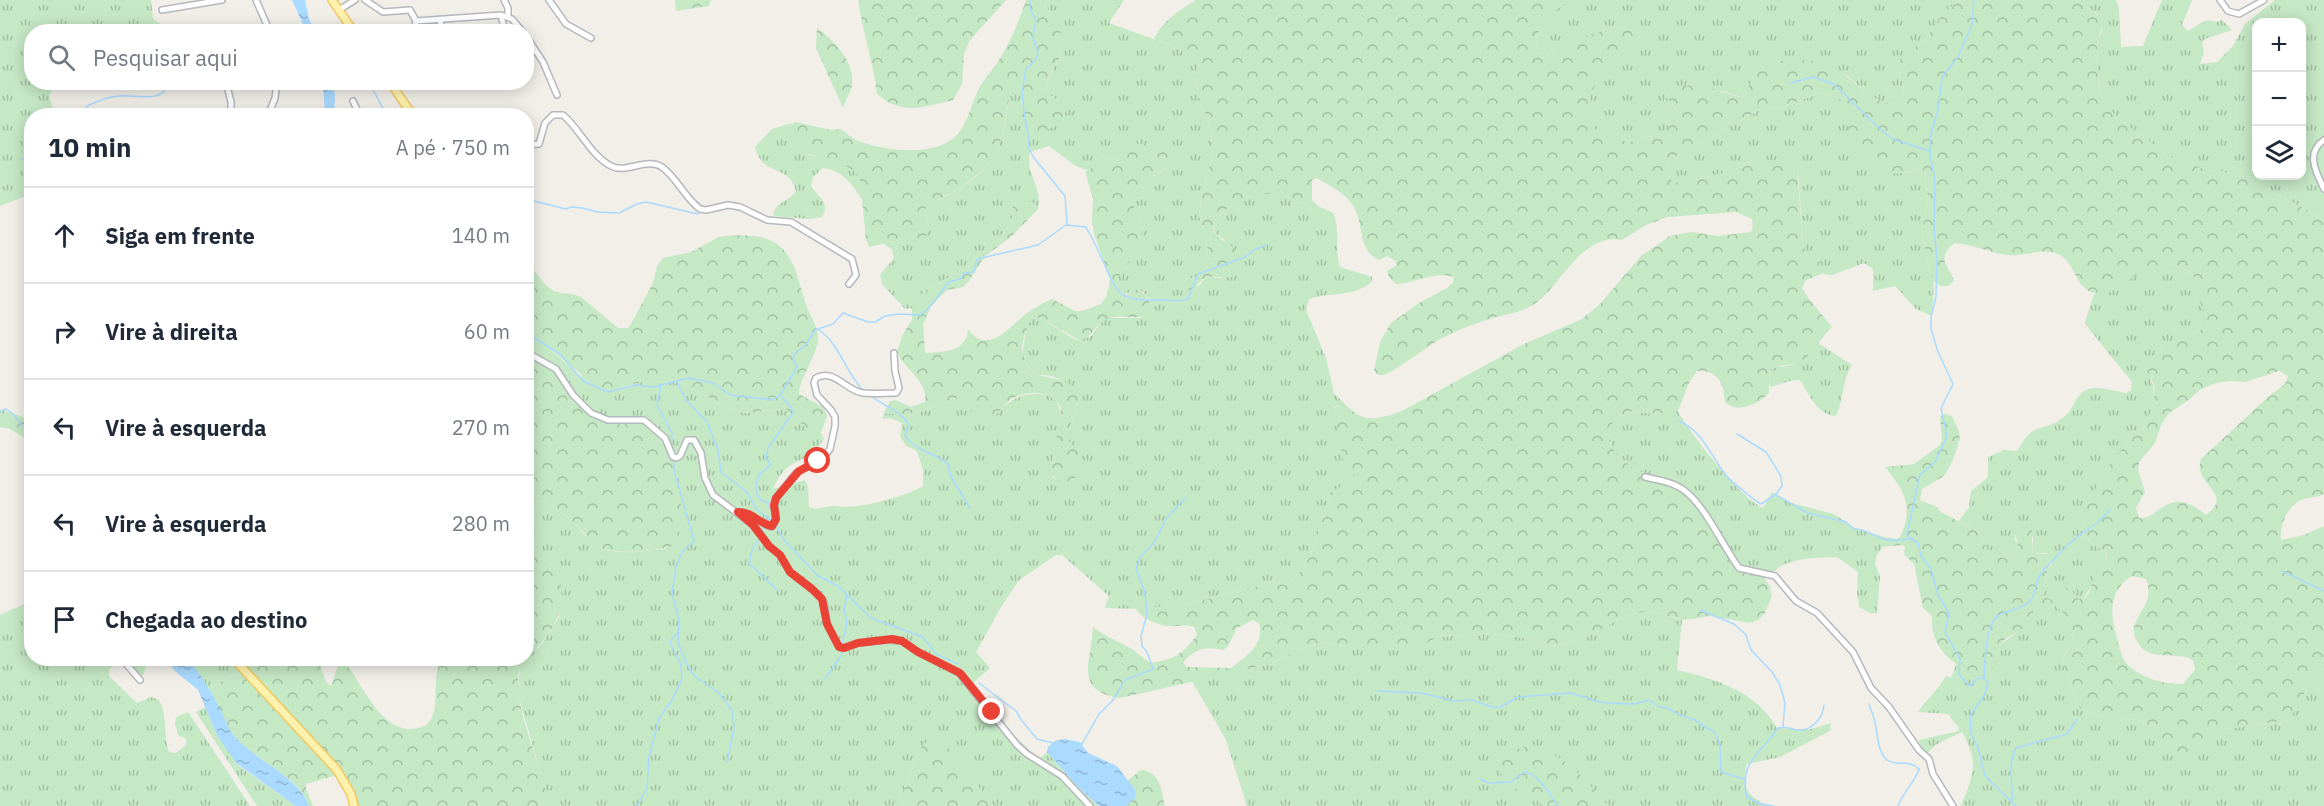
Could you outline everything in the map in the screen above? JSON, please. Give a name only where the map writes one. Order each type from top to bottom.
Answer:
[{"type":"main road","points":[[332,0],[349,24]]},
{"type":"main road","points":[[395,90],[408,108]]},
{"type":"main road","points":[[240,666],[337,770],[351,794],[354,806]]},
{"type":"street","points":[[176,0],[177,7]]},
{"type":"street","points":[[162,10],[222,0]]},
{"type":"street","points":[[256,0],[266,24]]},
{"type":"street","points":[[339,10],[355,0]]},
{"type":"street","points":[[365,0],[383,12],[407,9],[412,12],[415,24]]},
{"type":"street","points":[[504,0],[508,8],[508,17]]},
{"type":"street","points":[[549,0],[566,24],[591,38]]},
{"type":"street","points":[[2220,0],[2228,11],[2238,14],[2264,0]]},
{"type":"street","points":[[416,21],[501,15],[508,17],[515,24]]},
{"type":"street","points":[[501,15],[503,24]]},
{"type":"street","points":[[440,19],[441,24]]},
{"type":"street","points":[[534,48],[543,62],[557,95]]},
{"type":"street","points":[[228,90],[231,108]]},
{"type":"street","points":[[270,108],[276,90]]},
{"type":"street","points":[[353,101],[356,108]]},
{"type":"street","points":[[534,144],[539,144],[547,121],[553,115],[563,115],[610,166],[622,168],[647,164],[658,165],[697,208],[706,210],[728,205],[740,207],[767,220],[791,222],[841,251],[852,259],[855,265],[856,275],[849,284]]},
{"type":"street","points":[[2324,140],[2314,150],[2313,158],[2324,189]]},
{"type":"street","points":[[738,512],[750,513],[767,526],[772,526],[776,519],[774,505],[776,498],[799,471],[818,461],[829,451],[835,421],[831,410],[817,395],[814,384],[816,378],[824,374],[830,375],[863,393],[896,393],[899,388],[894,353]]},
{"type":"street","points":[[534,356],[556,369],[573,395],[585,408],[599,417],[616,421],[644,420],[664,438],[676,458],[680,456],[689,439],[694,440],[698,447],[705,478],[713,495],[723,505],[738,512],[753,525],[769,546],[780,555],[790,572],[822,599],[827,624],[839,647],[897,640],[960,673],[1017,745],[1031,757],[1062,776],[1090,806]]},
{"type":"street","points":[[1645,477],[1668,482],[1685,491],[1698,506],[1739,568],[1773,575],[1796,601],[1820,616],[1855,655],[1871,687],[1889,707],[1917,747],[1929,759],[1933,774],[1953,806]]},
{"type":"street","points":[[128,666],[140,680]]},
{"type":"green space","points":[[0,0],[151,0],[153,19],[160,24],[24,24],[24,90],[52,90],[49,96],[53,108],[24,108],[24,197],[0,206]]},
{"type":"green space","points":[[675,0],[711,0],[709,6],[676,11]]},
{"type":"green space","points":[[858,0],[1006,0],[970,40],[964,54],[962,84],[953,100],[913,108],[895,105],[877,94]]},
{"type":"green space","points":[[1026,0],[1046,0],[1047,7],[1061,34],[1061,55],[1049,76],[1046,87],[1047,93],[1066,106],[1063,119],[1054,127],[1029,132],[1021,124],[1023,91],[1018,87],[1012,88],[996,153],[979,174],[924,210],[928,224],[926,236],[915,240],[907,238],[869,247],[866,240],[860,179],[855,172],[840,163],[798,150],[791,131],[792,124],[796,122],[831,130],[841,129],[856,140],[894,149],[923,150],[948,142],[957,135],[965,123],[978,91],[1002,56]]},
{"type":"green space","points":[[1046,0],[1124,0],[1109,23],[1178,48],[1199,61],[1196,88],[1212,134],[1213,150],[1199,216],[1206,237],[1209,263],[1198,276],[1177,283],[1199,286],[1206,277],[1221,278],[1225,240],[1215,232],[1215,219],[1234,204],[1250,196],[1266,192],[1305,204],[1312,200],[1318,206],[1333,213],[1337,227],[1340,267],[1372,277],[1372,282],[1358,290],[1309,299],[1306,310],[1326,358],[1334,393],[1341,400],[1335,407],[1345,467],[1359,478],[1331,492],[1315,543],[1303,568],[1285,585],[1274,582],[1192,603],[1142,609],[1105,608],[1109,596],[1062,555],[1056,555],[1019,580],[976,652],[990,668],[973,683],[1001,723],[1039,759],[1047,752],[1079,788],[1099,806],[993,806],[951,750],[921,748],[897,806],[548,806],[517,691],[521,666],[534,666],[534,651],[542,644],[559,617],[558,570],[534,553],[534,500],[558,511],[573,522],[591,543],[605,550],[640,552],[666,549],[627,418],[607,416],[574,403],[563,384],[534,353],[534,340],[547,346],[579,375],[623,388],[645,381],[678,382],[744,413],[786,409],[820,435],[821,433],[824,439],[810,455],[787,468],[773,489],[805,480],[808,486],[809,507],[812,508],[853,507],[874,503],[907,494],[923,486],[923,470],[917,451],[906,446],[900,436],[902,423],[890,418],[883,419],[884,413],[914,413],[955,398],[961,399],[970,410],[995,415],[1009,402],[1026,395],[1039,394],[1051,397],[1058,404],[1060,415],[1052,467],[1053,477],[1056,480],[1079,452],[1068,441],[1068,433],[1080,398],[1064,381],[1036,373],[1027,364],[1022,355],[1027,325],[1031,319],[1041,318],[1079,340],[1091,336],[1103,320],[1140,318],[1151,305],[1149,299],[1142,291],[1126,293],[1127,301],[1122,304],[1115,281],[1132,259],[1141,240],[1142,222],[1134,209],[1134,203],[1151,177],[1166,169],[1171,156],[1159,146],[1149,153],[1146,153],[1142,144],[1121,147],[1119,156],[1098,157],[1089,171],[1076,166],[1049,146],[1030,152],[1029,166],[1038,193],[1038,209],[1034,203],[1013,207],[1011,225],[968,267],[924,291],[913,308],[905,309],[882,284],[880,275],[894,258],[892,249],[883,244],[907,238],[928,224],[924,210],[976,177],[987,166],[1000,145],[1012,88],[1018,86],[1023,91],[1021,103],[1057,100],[1047,93],[1047,87],[1061,55],[1062,41],[1061,34],[1047,7]]},
{"type":"green space","points":[[1196,0],[1571,0],[1547,17],[1538,33],[1538,48],[1556,50],[1613,26],[1631,30],[1634,37],[1597,82],[1589,107],[1599,135],[1629,142],[1663,133],[1669,127],[1677,110],[1666,97],[1673,90],[1681,86],[1701,86],[1742,97],[1761,70],[1784,61],[1817,62],[1845,75],[1874,98],[1897,104],[1904,89],[1898,62],[1905,53],[1925,41],[1943,13],[1960,0],[2083,0],[2086,6],[2103,20],[2097,48],[2099,91],[2107,107],[2121,121],[2169,156],[2204,169],[2238,174],[2324,219],[2324,494],[2299,501],[2291,508],[2281,529],[2281,540],[2304,535],[2324,526],[2324,669],[2315,674],[2289,720],[2226,729],[2203,753],[2188,756],[2170,753],[2161,743],[2162,735],[2138,720],[2098,716],[2079,707],[2062,661],[2073,638],[2072,626],[2062,611],[2052,604],[2042,604],[2034,611],[2022,629],[2004,640],[1997,652],[1989,677],[1985,679],[1955,663],[1940,648],[1935,639],[1932,616],[1923,608],[1914,564],[1904,554],[1905,547],[1902,545],[1882,547],[1884,537],[1897,539],[1900,537],[1907,508],[1898,484],[1885,467],[1914,464],[1940,445],[1942,440],[1940,416],[1945,414],[1952,416],[1960,439],[1952,462],[1944,476],[1922,489],[1920,500],[1937,507],[1941,512],[1979,532],[1989,553],[2007,559],[2018,544],[2015,534],[2019,529],[2032,530],[2032,554],[2051,554],[2053,559],[2047,570],[2044,596],[2055,602],[2061,586],[2069,588],[2078,599],[2085,599],[2097,569],[2107,559],[2107,553],[2093,544],[2085,535],[2086,510],[2105,472],[2121,450],[2143,428],[2148,417],[2153,401],[2154,386],[2146,367],[2156,352],[2207,326],[2207,318],[2199,301],[2192,274],[2184,268],[2163,264],[2141,272],[2114,290],[2094,293],[2083,286],[2069,263],[2058,254],[2046,251],[2008,255],[1954,243],[1944,258],[1954,281],[1948,286],[1941,286],[1934,281],[1929,271],[1922,230],[1928,198],[1924,171],[1918,168],[1908,172],[1884,172],[1870,163],[1858,149],[1850,134],[1846,104],[1835,95],[1820,93],[1783,107],[1763,108],[1684,151],[1669,161],[1666,172],[1673,183],[1705,178],[1754,161],[1779,160],[1797,170],[1804,254],[1816,257],[1826,271],[1806,280],[1802,288],[1832,327],[1804,359],[1771,369],[1769,393],[1754,404],[1742,407],[1730,406],[1725,402],[1723,389],[1715,375],[1697,371],[1688,385],[1678,410],[1660,413],[1629,411],[1614,421],[1605,433],[1616,453],[1635,470],[1679,484],[1700,503],[1739,567],[1759,570],[1770,587],[1772,596],[1765,613],[1758,620],[1750,623],[1710,616],[1684,620],[1643,612],[1625,616],[1587,637],[1547,648],[1533,640],[1494,633],[1438,637],[1419,647],[1390,651],[1358,649],[1323,642],[1297,650],[1271,664],[1120,698],[1095,689],[1088,672],[1093,627],[1132,649],[1150,663],[1166,660],[1182,652],[1197,635],[1194,627],[1161,625],[1146,618],[1136,609],[1192,603],[1274,582],[1285,585],[1295,578],[1303,568],[1315,543],[1331,492],[1358,478],[1345,467],[1336,424],[1338,401],[1341,400],[1355,413],[1368,418],[1400,412],[1524,344],[1582,319],[1600,304],[1641,256],[1670,236],[1691,232],[1718,236],[1751,232],[1753,226],[1752,219],[1736,212],[1668,217],[1646,225],[1622,240],[1610,239],[1599,242],[1571,264],[1548,292],[1532,306],[1454,332],[1392,371],[1382,375],[1378,374],[1374,370],[1380,342],[1391,323],[1419,303],[1447,288],[1453,282],[1454,277],[1439,275],[1396,284],[1387,271],[1396,266],[1396,261],[1387,256],[1379,260],[1372,256],[1364,244],[1357,214],[1351,202],[1317,178],[1312,180],[1312,200],[1305,204],[1278,195],[1267,194],[1257,195],[1226,209],[1214,224],[1214,231],[1233,248],[1239,260],[1239,271],[1232,277],[1206,277],[1186,291],[1182,291],[1176,283],[1198,276],[1209,263],[1206,237],[1199,216],[1213,151],[1212,134],[1196,88],[1199,61],[1178,48],[1154,39],[1167,21]],"holes":[[[2279,371],[2288,376],[2285,384],[2201,459],[2202,476],[2215,494],[2217,501],[2214,507],[2206,515],[2189,504],[2178,502],[2166,505],[2148,517],[2139,518],[2136,508],[2145,492],[2138,470],[2139,462],[2155,443],[2161,425],[2169,413],[2201,389],[2216,383],[2245,382]],[[2132,576],[2146,579],[2148,598],[2134,627],[2134,635],[2143,649],[2156,655],[2187,657],[2193,660],[2195,670],[2183,684],[2155,680],[2135,671],[2125,662],[2115,633],[2112,614],[2114,597],[2124,582]],[[1253,620],[1259,623],[1259,637],[1253,649],[1231,668],[1187,667],[1183,663],[1201,649],[1223,650],[1228,646],[1237,628]]]},
{"type":"green space","points":[[1571,0],[1960,0],[1943,13],[1925,41],[1905,53],[1899,72],[1904,92],[1897,104],[1874,98],[1839,72],[1778,62],[1764,69],[1742,97],[1722,91],[1671,104],[1677,110],[1669,127],[1663,133],[1629,142],[1599,136],[1591,121],[1589,107],[1591,94],[1597,82],[1634,37],[1631,30],[1613,26],[1557,50],[1538,48],[1538,32],[1547,17]]},
{"type":"green space","points":[[2083,0],[2116,0],[2119,8],[2121,47],[2143,46],[2162,0],[2192,0],[2182,25],[2188,31],[2205,21],[2222,20],[2232,30],[2205,39],[2202,43],[2204,52],[2200,64],[2217,62],[2233,46],[2245,24],[2252,18],[2252,180],[2306,180],[2306,18],[2252,18],[2275,0],[2324,0],[2324,219],[2238,174],[2204,169],[2169,156],[2121,121],[2107,107],[2099,91],[2097,48],[2102,30],[2098,15],[2086,6]]},
{"type":"green space","points":[[817,28],[842,52],[850,68],[852,85],[843,108],[816,48]]},
{"type":"green space","points":[[1820,93],[1835,95],[1846,104],[1847,109],[1906,173],[1918,168],[1924,171],[1928,198],[1922,230],[1929,271],[1934,281],[1932,316],[1916,309],[1895,286],[1873,291],[1873,269],[1864,263],[1832,275],[1823,274],[1813,257],[1804,254],[1798,172],[1754,161],[1724,173],[1673,184],[1666,172],[1669,161],[1684,151],[1763,108],[1783,107]]},
{"type":"green space","points":[[792,124],[791,131],[808,155],[845,164],[856,173],[861,182],[864,203],[842,175],[823,168],[813,177],[811,186],[824,204],[822,217],[809,219],[773,216],[776,207],[796,191],[793,182],[788,177],[764,163],[755,147],[772,129]]},
{"type":"green space","points":[[1133,143],[1142,144],[1146,153],[1159,146],[1171,156],[1170,166],[1151,177],[1134,203],[1134,209],[1142,222],[1141,240],[1138,251],[1115,281],[1122,304],[1127,300],[1127,290],[1132,289],[1144,294],[1152,310],[1140,317],[1117,317],[1105,320],[1087,337],[1079,340],[1041,318],[1031,319],[1022,344],[1023,355],[1031,370],[1042,376],[1066,382],[1075,389],[1080,398],[1068,433],[1069,441],[1084,461],[1076,477],[1069,481],[1056,479],[1051,473],[1061,408],[1057,402],[1039,393],[1025,394],[1011,399],[989,418],[976,415],[963,402],[955,398],[913,413],[884,413],[890,401],[895,400],[911,407],[925,402],[920,382],[897,352],[903,334],[912,320],[912,308],[924,291],[968,267],[1011,225],[1013,207],[1023,200],[1034,203],[1038,209],[1012,236],[984,257],[963,287],[947,290],[931,306],[923,325],[925,353],[947,351],[959,346],[967,337],[968,329],[976,337],[984,340],[993,339],[1031,310],[1052,299],[1075,311],[1082,311],[1101,304],[1106,297],[1110,278],[1094,234],[1093,199],[1085,171],[1089,171],[1098,157],[1116,158],[1121,154],[1121,147]]},
{"type":"green space","points":[[736,235],[761,237],[782,248],[793,265],[818,334],[815,352],[802,380],[799,394],[823,407],[827,416],[820,435],[814,435],[786,409],[744,413],[678,382],[645,381],[609,391],[595,386],[547,346],[534,340],[534,269],[552,290],[581,297],[618,328],[628,328],[653,283],[657,266],[663,258],[691,252],[719,237]]},
{"type":"green space","points":[[2160,263],[2181,268],[2193,276],[2197,283],[2207,327],[2161,348],[2150,379],[2154,397],[2149,416],[2141,429],[2126,444],[2098,485],[2084,521],[2085,535],[2093,544],[2107,553],[2106,559],[2084,599],[2078,599],[2069,588],[2061,586],[2055,603],[2044,596],[2047,570],[2053,562],[2046,553],[2032,554],[2033,537],[2019,529],[2015,534],[2018,544],[2007,559],[1989,553],[1979,532],[1959,521],[1969,507],[1971,491],[1987,478],[1988,457],[2004,450],[2017,451],[2032,431],[2053,424],[2065,416],[2084,391],[2097,388],[2126,393],[2131,390],[2132,382],[2085,322],[2094,294],[2115,288],[2146,268]]},
{"type":"green space","points":[[1818,343],[1852,365],[1846,377],[1836,416],[1829,415],[1819,408],[1800,380],[1770,387],[1771,369],[1799,362]]},
{"type":"green space","points":[[534,354],[550,365],[574,403],[607,416],[644,417],[665,440],[674,457],[680,482],[681,512],[678,537],[675,545],[656,550],[631,552],[606,550],[589,542],[585,534],[566,516],[551,506],[535,500]]},
{"type":"green space","points":[[0,409],[24,418],[24,438],[8,428],[0,427]]},
{"type":"green space","points":[[1677,410],[1704,449],[1753,502],[1763,508],[1772,492],[1791,503],[1834,514],[1855,528],[1884,537],[1875,564],[1880,577],[1877,613],[1870,613],[1859,607],[1858,572],[1837,557],[1793,561],[1778,568],[1772,574],[1743,570],[1679,484],[1635,470],[1616,453],[1605,433],[1613,421],[1629,411],[1659,413]]},
{"type":"green space","points":[[534,553],[558,570],[562,596],[557,619],[534,652]]},
{"type":"green space","points":[[24,604],[24,666],[112,666],[109,676],[137,703],[152,697],[159,700],[164,712],[169,752],[176,753],[186,745],[186,739],[178,735],[175,723],[176,717],[188,712],[250,806],[0,806],[0,615]]},
{"type":"green space","points":[[2042,604],[2052,604],[2057,607],[2072,626],[2073,638],[2062,661],[2079,707],[2098,716],[2138,720],[2162,735],[2165,746],[2170,752],[2177,754],[2188,756],[2226,729],[2289,720],[2315,674],[2324,669],[2324,806],[1961,806],[1973,769],[1968,743],[1962,732],[1937,744],[1927,753],[1921,748],[1919,740],[1958,731],[1959,728],[1948,714],[1918,712],[1946,676],[1951,678],[1957,663],[1970,672],[1989,677],[2000,646],[2020,629]]},
{"type":"green space","points":[[1643,612],[1657,613],[1682,620],[1677,670],[1734,689],[1758,705],[1777,728],[1807,730],[1831,723],[1830,731],[1780,757],[1747,764],[1745,780],[1748,791],[1752,796],[1770,806],[1608,806],[1581,776],[1515,788],[1532,796],[1544,806],[1247,806],[1226,740],[1192,681],[1271,664],[1297,650],[1323,642],[1358,649],[1419,647],[1438,637],[1494,633],[1533,640],[1547,648],[1587,637],[1625,616]]},
{"type":"green space","points":[[124,666],[146,666],[144,674],[137,677]]},
{"type":"green space","points":[[192,666],[237,666],[241,671],[208,688]]},
{"type":"green space","points":[[246,666],[320,666],[326,682],[331,686],[338,666],[348,666],[384,718],[405,729],[422,727],[431,719],[435,708],[439,666],[522,666],[519,671],[518,688],[521,708],[546,791],[548,806],[357,806],[350,782],[338,765]]},
{"type":"green space","points":[[241,671],[337,775],[306,784],[313,806],[309,806],[297,786],[243,745],[223,720],[208,688]]},
{"type":"green space","points":[[205,707],[217,735],[239,766],[296,806],[257,806],[196,712]]},
{"type":"green space","points":[[930,738],[951,750],[993,806],[897,806],[921,748]]},
{"type":"green space","points":[[1525,747],[1550,752],[1561,759],[1582,777],[1608,806],[1544,806],[1515,788],[1502,775],[1500,763],[1508,754]]},
{"type":"green space","points":[[1141,770],[1148,771],[1156,778],[1165,806],[1126,806],[1136,791],[1127,781]]},
{"type":"water","points":[[292,0],[305,0],[312,24],[303,24]]},
{"type":"water","points":[[323,90],[334,90],[334,108],[325,108]]},
{"type":"water","points":[[171,666],[193,666],[209,689],[235,737],[296,786],[309,806],[296,806],[236,763],[217,735],[198,690]]},
{"type":"water","points":[[1064,739],[1080,742],[1088,753],[1117,766],[1136,791],[1135,798],[1126,806],[1099,806],[1079,788],[1047,752],[1048,747],[1055,741]]},
{"type":"waterway","points":[[1030,0],[1030,8],[1036,20],[1033,38],[1038,53],[1036,60],[1026,69],[1022,93],[1028,147],[1034,158],[1065,196],[1067,224]]},
{"type":"waterway","points":[[1974,0],[1972,25],[1958,57],[1942,77],[1938,110],[1930,138],[1930,155],[1935,181],[1934,228],[1937,259],[1936,296],[1931,329],[1938,352],[1953,384],[1941,408],[1947,436],[1935,462],[1920,475],[1907,534],[1918,543],[1921,556],[1931,569],[1938,595],[1949,613],[1945,632],[1960,659],[1959,675],[1970,686],[1978,678],[1984,678]]},
{"type":"waterway","points":[[1791,83],[1813,77],[1834,84],[1893,139],[1929,151]]},
{"type":"waterway","points":[[86,108],[110,97],[148,97],[161,94],[165,90]]},
{"type":"waterway","points":[[373,90],[383,108]]},
{"type":"waterway","points":[[534,201],[566,209],[571,207],[619,213],[646,202],[698,214]]},
{"type":"waterway","points":[[534,338],[560,354],[583,381],[608,392],[636,385],[653,387],[689,378],[713,383],[730,395],[772,400],[781,394],[797,367],[793,358],[795,353],[805,346],[815,330],[833,324],[843,313],[868,322],[875,322],[885,316],[898,314],[920,315],[927,310],[949,282],[960,279],[964,273],[974,272],[977,259],[1038,245],[1066,225],[1086,227],[1116,288],[1126,297],[1143,300],[1188,299],[1198,274],[1245,257],[1266,245]]},
{"type":"waterway","points":[[819,330],[838,351],[852,376],[864,391]]},
{"type":"waterway","points":[[677,382],[686,400],[707,422],[718,450],[721,472],[748,493],[756,509],[774,522],[784,540],[818,576],[838,586],[871,618],[923,637],[936,654],[958,664]]},
{"type":"waterway","points":[[661,385],[657,405],[672,433],[671,448]]},
{"type":"waterway","points":[[870,395],[904,418],[908,426],[905,435],[914,445],[948,464],[951,477],[970,508]]},
{"type":"waterway","points":[[773,514],[768,503],[760,499],[756,487],[760,474],[771,464],[766,458],[768,448],[794,411],[781,396]]},
{"type":"waterway","points":[[0,412],[5,409],[9,411],[24,429]]},
{"type":"waterway","points":[[1679,421],[1700,437],[1727,477],[1761,504],[1775,495],[1782,486],[1781,476],[1766,452],[1737,434]]},
{"type":"waterway","points":[[674,461],[674,470],[694,541],[682,552],[676,567],[672,593],[679,620],[678,642],[694,676],[718,692],[732,710],[734,728],[727,762]]},
{"type":"waterway","points":[[1776,495],[1808,513],[1846,522],[1854,529],[1866,531],[1883,539],[1893,541],[1909,539]]},
{"type":"waterway","points":[[1082,744],[1099,714],[1113,700],[1125,680],[1153,669],[1147,652],[1142,646],[1141,636],[1147,614],[1145,593],[1136,569],[1140,557],[1154,543],[1167,518],[1185,498]]},
{"type":"waterway","points":[[2016,806],[1985,776],[1978,748],[1970,731],[1971,714],[1985,694],[1988,682],[1984,678],[1989,633],[1996,618],[2001,614],[2024,606],[2030,601],[2042,572],[2067,545],[2097,523],[2110,509]]},
{"type":"waterway","points":[[762,532],[768,520]]},
{"type":"waterway","points":[[760,536],[752,550],[749,563],[777,590]]},
{"type":"waterway","points":[[2282,571],[2324,591]]},
{"type":"waterway","points":[[842,644],[847,623],[844,609],[847,596]]},
{"type":"waterway","points":[[1700,610],[1734,624],[1746,635],[1751,650],[1772,672],[1780,685],[1785,703],[1783,726]]},
{"type":"waterway","points":[[637,806],[647,788],[649,757],[659,718],[671,702],[682,679],[681,665],[670,643],[679,632]]},
{"type":"waterway","points":[[825,679],[841,656],[843,649]]},
{"type":"waterway","points":[[979,683],[1016,711],[1037,739],[1053,743]]},
{"type":"waterway","points":[[1378,691],[1421,693],[1454,701],[1472,700],[1492,707],[1500,707],[1518,697],[1570,693],[1608,703],[1634,704],[1650,700],[1659,707],[1668,708],[1695,720],[1715,733],[1720,745],[1721,772],[1744,779]]},
{"type":"waterway","points":[[1869,704],[1875,720],[1880,747],[1887,760],[1912,764],[1919,769],[1898,806]]},
{"type":"waterway","points":[[1774,806],[1760,804],[1747,797],[1745,785],[1748,767],[1778,728],[1798,730],[1808,728],[1819,719],[1824,705]]},
{"type":"waterway","points":[[2012,800],[2011,767],[2016,748],[2067,734],[2077,719]]},
{"type":"waterway","points":[[1480,779],[1489,783],[1511,782],[1524,772],[1530,774],[1544,786],[1558,806]]},
{"type":"route","points":[[818,461],[793,476],[776,498],[774,502],[776,519],[772,526],[767,526],[750,513],[738,512],[780,555],[790,572],[822,599],[827,624],[839,647],[892,639],[902,641],[918,652],[960,673],[992,712]]}]
